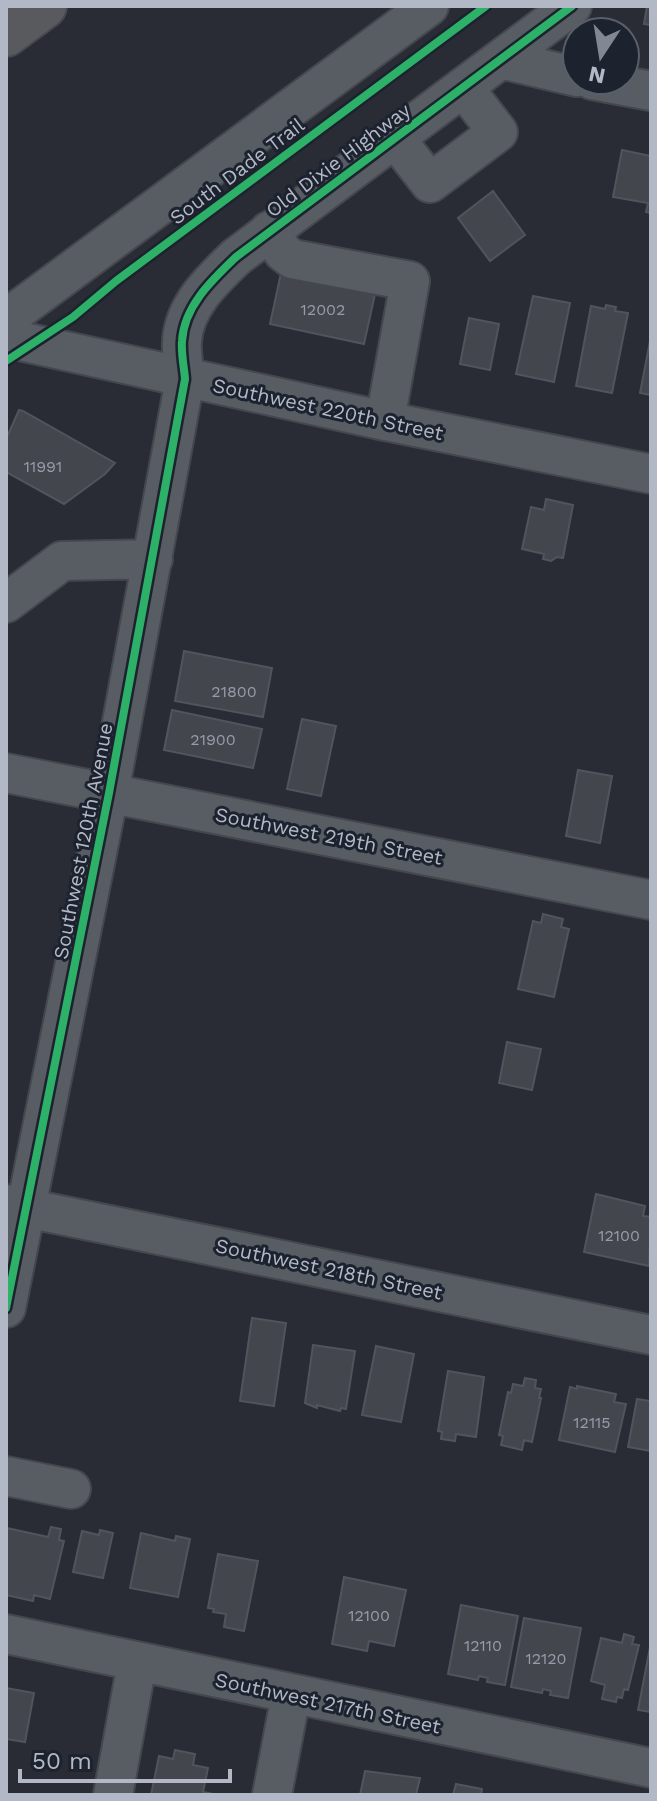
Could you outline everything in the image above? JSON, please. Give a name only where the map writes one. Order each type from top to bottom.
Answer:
[{"type":"highway","points":[[6,34],[44,6]]},
{"type":"street","points":[[6,319],[429,6]]},
{"type":"street","name":"Old Dixie Highway","points":[[185,379],[182,339],[195,303],[205,287],[236,257],[572,6]]},
{"type":"street","points":[[501,59],[561,73]]},
{"type":"street","points":[[394,137],[430,183],[498,132],[463,87]]},
{"type":"street","points":[[269,231],[283,252],[292,259],[410,281],[385,421]]},
{"type":"street","name":"Southwest 220th Street","points":[[6,338],[185,379],[651,474]]},
{"type":"street","name":"Southwest 120th Avenue","points":[[6,1308],[16,1206],[109,793],[185,379]]},
{"type":"street","points":[[6,603],[62,561],[153,559]]},
{"type":"street","name":"Southwest 219th Street","points":[[6,773],[651,900]]},
{"type":"street","name":"Southwest 218th Street","points":[[16,1206],[651,1335]]},
{"type":"street","points":[[6,1476],[71,1489]]},
{"type":"street","name":"Southwest 217th Street","points":[[6,1634],[651,1768]]},
{"type":"street","points":[[113,1795],[137,1663]]},
{"type":"street","points":[[272,1795],[291,1695]]},
{"type":"building","points":[[647,6],[651,6],[651,25],[644,24]]},
{"type":"building","points":[[622,150],[651,156],[651,213],[646,212],[648,203],[613,197]]},
{"type":"building","points":[[493,191],[525,235],[490,261],[458,218]]},
{"type":"building","points":[[281,273],[375,294],[364,344],[270,324]]},
{"type":"building","points":[[533,296],[570,303],[554,382],[516,374]]},
{"type":"building","points":[[606,305],[616,307],[615,311],[628,313],[612,393],[576,386],[591,306],[605,309]]},
{"type":"building","points":[[469,318],[499,324],[490,370],[460,364]]},
{"type":"building","points":[[651,336],[651,395],[640,393]]},
{"type":"building","points":[[19,410],[115,463],[64,504],[6,472],[6,439]]},
{"type":"building","points":[[546,499],[573,505],[563,558],[557,557],[551,561],[543,559],[544,554],[522,549],[531,507],[544,510]]},
{"type":"building","points":[[184,651],[272,668],[263,717],[175,701]]},
{"type":"building","points":[[172,710],[262,729],[253,768],[164,750]]},
{"type":"building","points":[[302,719],[336,726],[321,796],[287,789]]},
{"type":"building","points":[[578,770],[612,776],[600,843],[566,836]]},
{"type":"building","points":[[543,914],[563,919],[561,927],[569,929],[554,997],[518,989],[533,921],[541,923]]},
{"type":"building","points":[[507,1042],[541,1049],[532,1090],[499,1083]]},
{"type":"building","points":[[596,1194],[645,1206],[643,1216],[651,1217],[649,1266],[584,1252]]},
{"type":"building","points":[[252,1318],[286,1323],[274,1406],[240,1401]]},
{"type":"building","points":[[313,1345],[355,1351],[346,1409],[341,1408],[340,1411],[317,1405],[317,1408],[305,1403]]},
{"type":"building","points":[[376,1346],[414,1354],[401,1422],[362,1415]]},
{"type":"building","points":[[448,1371],[484,1377],[476,1437],[456,1434],[455,1441],[441,1439],[442,1432],[438,1431]]},
{"type":"building","points":[[525,1378],[536,1380],[535,1388],[541,1389],[541,1398],[532,1442],[524,1440],[522,1450],[501,1445],[503,1436],[499,1435],[508,1392],[511,1393],[513,1384],[523,1386]]},
{"type":"building","points":[[577,1386],[616,1394],[614,1402],[626,1404],[615,1452],[559,1440],[570,1387],[577,1389]]},
{"type":"building","points":[[637,1399],[651,1401],[651,1451],[628,1447]]},
{"type":"building","points":[[51,1527],[61,1529],[59,1540],[64,1541],[50,1599],[34,1595],[33,1601],[6,1595],[7,1528],[48,1537]]},
{"type":"building","points":[[100,1530],[113,1533],[103,1578],[73,1572],[82,1531],[99,1535]]},
{"type":"building","points":[[141,1533],[175,1541],[176,1536],[190,1539],[178,1597],[130,1588]]},
{"type":"building","points":[[218,1554],[258,1561],[244,1631],[224,1627],[226,1614],[208,1608]]},
{"type":"building","points":[[344,1577],[406,1590],[394,1646],[369,1641],[367,1651],[332,1644]]},
{"type":"building","points":[[461,1605],[518,1616],[505,1685],[487,1682],[488,1678],[479,1676],[478,1680],[448,1674]]},
{"type":"building","points":[[524,1618],[581,1628],[568,1698],[550,1695],[551,1691],[543,1689],[542,1693],[511,1687]]},
{"type":"building","points":[[624,1634],[634,1637],[632,1644],[639,1645],[628,1690],[624,1689],[622,1698],[617,1697],[616,1702],[602,1699],[605,1685],[591,1681],[601,1638],[622,1643]]},
{"type":"building","points":[[651,1642],[651,1712],[638,1710]]},
{"type":"building","points":[[6,1688],[34,1693],[25,1742],[6,1739]]},
{"type":"building","points":[[175,1750],[195,1754],[193,1765],[208,1768],[203,1792],[218,1795],[151,1795],[159,1756],[173,1759]]},
{"type":"building","points":[[365,1771],[420,1778],[416,1795],[360,1795]]},
{"type":"building","points":[[456,1784],[482,1789],[481,1795],[453,1795]]},
{"type":"cycle path","name":"South Dade Trail","points":[[6,361],[73,317],[116,281],[486,6]]},
{"type":"cycle path","points":[[6,1308],[109,793],[185,379],[182,341],[188,316],[201,294],[236,257],[572,6]]}]
